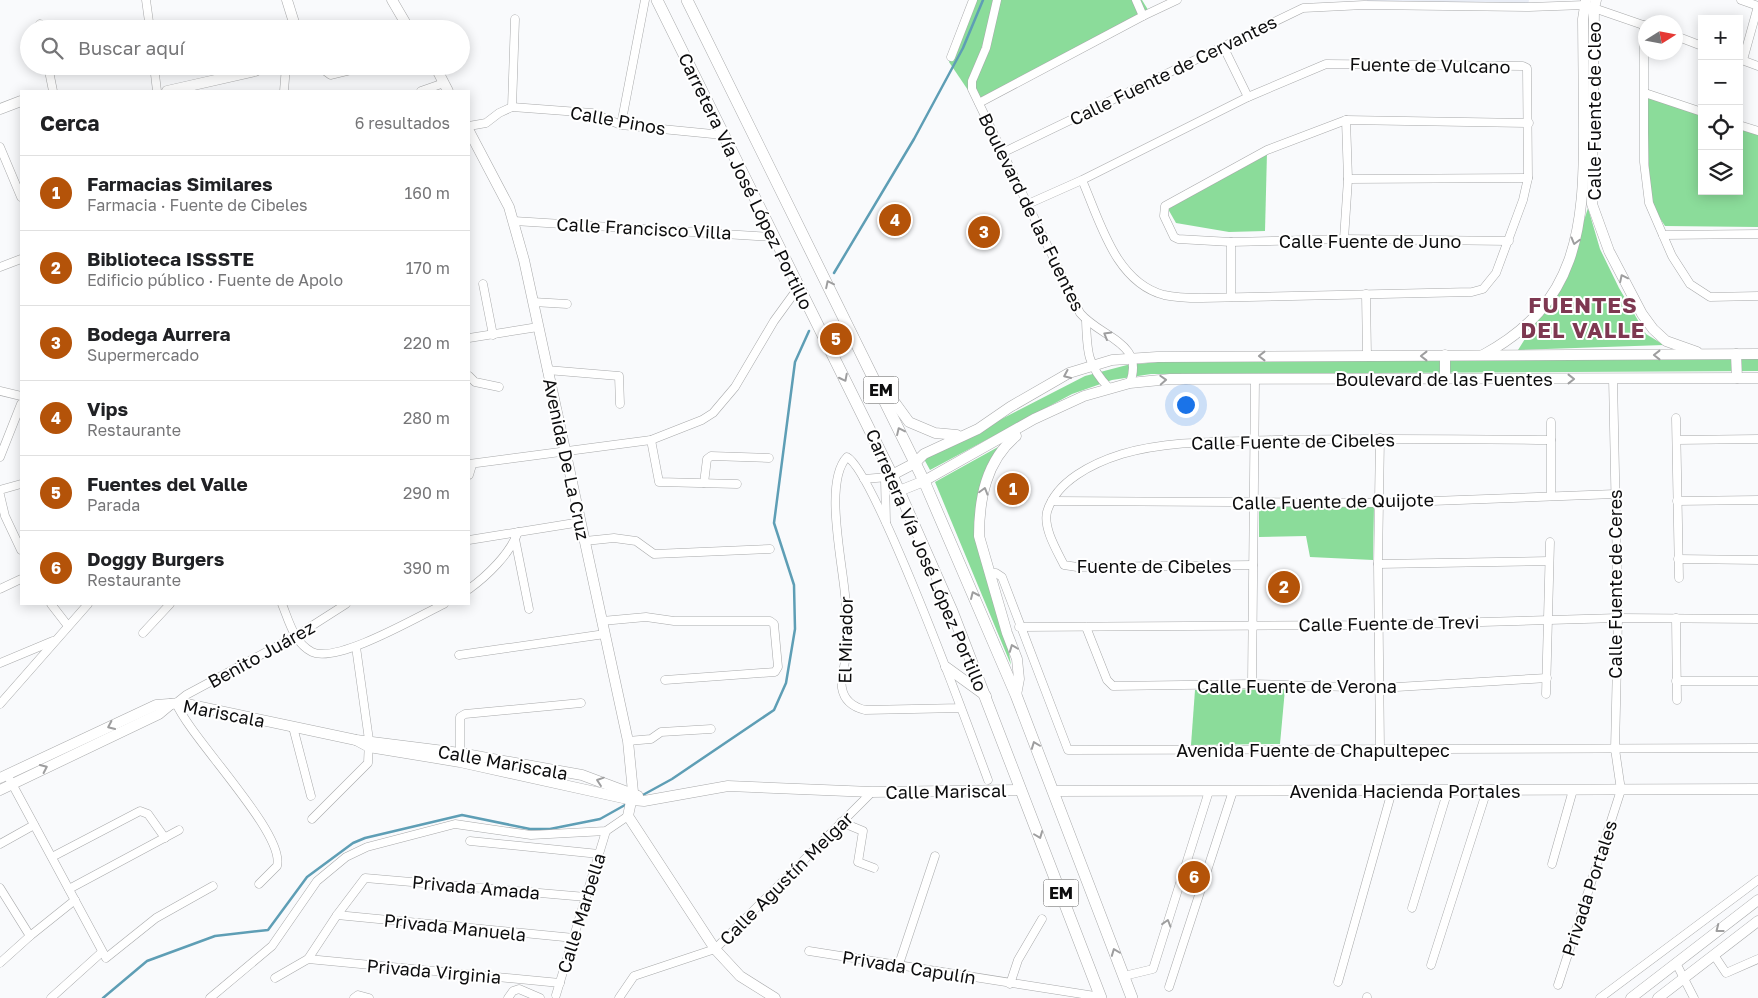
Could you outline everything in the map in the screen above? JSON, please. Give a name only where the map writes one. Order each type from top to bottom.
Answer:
[{"type":"main road","name":"Carretera Vía José López Portillo","points":[[657,0],[888,477],[899,491],[952,611],[986,696],[1101,998]]},
{"type":"main road","name":"Carretera Vía José López Portillo","points":[[688,0],[924,481],[1016,695],[1132,998]]},
{"type":"street","points":[[146,0],[149,20]]},
{"type":"street","points":[[287,0],[291,20]]},
{"type":"street","points":[[392,0],[404,20]]},
{"type":"street","points":[[622,125],[645,0]]},
{"type":"street","points":[[951,56],[974,0]]},
{"type":"street","name":"Boulevard de las Fuentes","points":[[997,0],[986,48],[971,85],[1075,305],[1086,320],[1123,345],[1132,358]]},
{"type":"street","points":[[1136,0],[1143,16]]},
{"type":"street","points":[[979,103],[1177,0]]},
{"type":"street","points":[[1741,0],[1758,6],[1743,54]]},
{"type":"street","name":"Calle Fuente de Cervantes","points":[[1002,153],[1303,8],[1364,3],[1590,3],[1638,22]]},
{"type":"street","name":"Calle Fuente de Cleo","points":[[1482,355],[1519,333],[1541,309],[1565,271],[1576,243],[1587,193],[1590,3]]},
{"type":"street","points":[[470,126],[486,124],[512,107],[515,19]]},
{"type":"street","points":[[1683,39],[1698,44]]},
{"type":"street","points":[[1223,46],[1248,97]]},
{"type":"street","points":[[1645,60],[1644,162],[1648,203],[1680,272],[1690,284],[1702,294],[1710,297],[1758,296]]},
{"type":"street","points":[[1743,61],[1758,66]]},
{"type":"street","name":"Fuente de Vulcano","points":[[1028,204],[1082,180],[1248,97],[1326,64],[1523,66],[1528,72],[1528,178],[1509,241],[1496,273],[1483,289],[1461,294],[1177,298],[1148,289],[1120,263],[1082,180]]},
{"type":"street","points":[[50,75],[53,90]]},
{"type":"street","points":[[155,75],[157,90]]},
{"type":"street","points":[[171,90],[237,75]]},
{"type":"street","points":[[284,90],[285,75]]},
{"type":"street","points":[[426,90],[446,87],[440,75]]},
{"type":"street","points":[[1645,93],[1698,111]]},
{"type":"street","points":[[0,109],[20,101]]},
{"type":"street","name":"Calle Pinos","points":[[512,107],[592,113],[622,125],[723,135]]},
{"type":"street","points":[[1344,238],[1348,179],[1346,120],[1529,123]]},
{"type":"street","name":"Calle Fuente de Juno","points":[[1346,120],[1267,150],[1165,206],[1164,216],[1174,236],[1231,242],[1344,238],[1509,241]]},
{"type":"street","points":[[1743,126],[1758,131]]},
{"type":"street","name":"Avenida De La Cruz","points":[[470,133],[514,221],[628,742],[633,797]]},
{"type":"street","points":[[0,147],[20,195]]},
{"type":"street","points":[[1348,179],[1528,178]]},
{"type":"street","name":"Calle Fuente de Cleo","points":[[1587,193],[1609,251],[1642,314],[1653,329],[1666,341],[1705,354]]},
{"type":"street","name":"Calle Francisco Villa","points":[[514,221],[773,237]]},
{"type":"street","points":[[1663,235],[1758,234]]},
{"type":"street","points":[[1231,242],[1231,297]]},
{"type":"street","points":[[0,267],[20,258]]},
{"type":"street","points":[[483,284],[493,335]]},
{"type":"street","points":[[470,464],[565,453],[651,440],[702,420],[713,413],[735,387],[774,321],[798,288]]},
{"type":"street","points":[[1366,294],[1367,356]]},
{"type":"street","points":[[533,302],[568,304]]},
{"type":"street","name":"Boulevard de las Fuentes","points":[[1086,320],[1088,355],[1091,366]]},
{"type":"street","points":[[470,338],[538,327]]},
{"type":"street","points":[[1736,354],[1737,378]]},
{"type":"street","name":"Boulevard de las Fuentes","points":[[915,463],[924,454],[963,434],[978,429],[1050,382],[1091,366],[1132,358],[1758,354]]},
{"type":"street","points":[[1445,355],[1445,379]]},
{"type":"street","points":[[1130,383],[1134,367],[1132,358]]},
{"type":"street","points":[[1091,366],[1109,388]]},
{"type":"street","points":[[547,370],[617,375],[620,380],[620,404]]},
{"type":"street","points":[[470,377],[475,382],[499,387]]},
{"type":"street","name":"Calle Fuente de Ceres","points":[[1613,378],[1618,618],[1615,749],[1620,790]]},
{"type":"street","name":"Boulevard de las Fuentes","points":[[924,481],[1069,402],[1130,383],[1170,379],[1758,378]]},
{"type":"street","points":[[1252,684],[1252,503],[1255,379]]},
{"type":"street","points":[[879,386],[893,400],[909,422],[949,436],[963,434]]},
{"type":"street","points":[[0,391],[20,396]]},
{"type":"street","points":[[0,456],[20,406]]},
{"type":"street","points":[[1676,418],[1678,578]]},
{"type":"street","points":[[1016,695],[1019,679],[1017,659],[979,536],[980,504],[992,468],[1006,444],[1034,420]]},
{"type":"street","points":[[1551,422],[1551,496]]},
{"type":"street","points":[[1380,438],[1378,564],[1380,750]]},
{"type":"street","name":"Calle Fuente de Cibeles","points":[[1052,501],[1067,482],[1093,465],[1121,455],[1171,444],[1380,438],[1551,440]]},
{"type":"street","points":[[1676,440],[1758,439]]},
{"type":"street","points":[[651,440],[659,482],[737,484]]},
{"type":"street","points":[[704,483],[709,456],[769,458]]},
{"type":"street","name":"El Mirador","points":[[846,457],[852,459],[864,479],[886,524],[946,667],[961,708],[865,710],[856,708],[847,700],[844,694],[842,681],[847,622],[845,582],[835,516],[836,476],[846,457]]},
{"type":"street","points":[[864,479],[888,477],[915,463]]},
{"type":"street","points":[[886,524],[888,477]]},
{"type":"street","points":[[899,491],[924,481]]},
{"type":"street","points":[[0,490],[20,484]]},
{"type":"street","name":"Calle Fuente de Quijote","points":[[1052,501],[1379,503],[1615,494]]},
{"type":"street","points":[[0,495],[3,517],[20,548]]},
{"type":"street","points":[[1677,501],[1758,500]]},
{"type":"street","name":"Fuente de Cibeles","points":[[1052,501],[1046,514],[1048,529],[1064,566],[1253,565]]},
{"type":"street","points":[[470,540],[516,536],[581,522]]},
{"type":"street","points":[[470,588],[492,569],[516,536]]},
{"type":"street","points":[[516,536],[530,609]]},
{"type":"street","points":[[585,541],[614,538],[636,541],[654,554],[770,549]]},
{"type":"street","points":[[1546,694],[1550,542]]},
{"type":"street","points":[[1678,559],[1758,560]]},
{"type":"street","points":[[1378,564],[1549,561]]},
{"type":"street","name":"Avenida Fuente de Chapultepec","points":[[990,573],[996,573],[1002,577],[1019,627],[1068,750],[1758,748]]},
{"type":"street","points":[[0,588],[20,579]]},
{"type":"street","points":[[52,605],[68,626]]},
{"type":"street","points":[[0,704],[87,605]]},
{"type":"street","points":[[143,633],[169,605]]},
{"type":"street","points":[[282,605],[296,636],[306,647],[316,653],[356,647],[442,605]]},
{"type":"street","name":"Benito Juárez","points":[[174,704],[186,695],[296,636],[344,605]]},
{"type":"street","points":[[602,621],[646,617],[674,621],[770,621],[776,628],[778,667],[775,672],[665,680]]},
{"type":"street","name":"Calle Fuente de Trevi","points":[[1019,627],[1378,625],[1618,618],[1758,619]]},
{"type":"street","points":[[1676,618],[1677,700]]},
{"type":"street","name":"Calle Fuente de Verona","points":[[1086,627],[1107,680],[1113,686],[1252,684],[1380,688],[1547,678]]},
{"type":"street","points":[[459,655],[605,634]]},
{"type":"street","points":[[0,663],[55,640]]},
{"type":"street","points":[[312,819],[368,763],[369,744],[356,647]]},
{"type":"street","points":[[946,667],[986,696]]},
{"type":"street","points":[[1676,681],[1758,681]]},
{"type":"street","points":[[460,753],[458,724],[460,717],[466,714],[581,703]]},
{"type":"street","points":[[0,790],[6,779],[159,714],[174,704],[191,732],[250,803],[277,854],[277,866],[259,884]]},
{"type":"street","name":"Mariscala","points":[[6,779],[156,705],[174,704],[293,727]]},
{"type":"street","points":[[961,708],[988,780]]},
{"type":"street","points":[[293,727],[311,796]]},
{"type":"street","name":"Calle Mariscala","points":[[293,727],[644,800],[728,786],[872,792]]},
{"type":"street","points":[[628,742],[651,739],[661,732],[711,729]]},
{"type":"street","name":"Calle Mariscala","points":[[369,744],[460,753],[582,775],[633,797]]},
{"type":"street","points":[[6,779],[34,825],[104,955]]},
{"type":"street","name":"Avenida Hacienda Portales","points":[[1053,790],[1209,792],[1758,789]]},
{"type":"street","name":"Calle Mariscal","points":[[872,792],[1022,790]]},
{"type":"street","points":[[1412,908],[1448,790]]},
{"type":"street","points":[[1431,965],[1487,790]]},
{"type":"street","points":[[1552,864],[1573,790]]},
{"type":"street","name":"Privada Portales","points":[[1558,986],[1620,790]]},
{"type":"street","points":[[1169,987],[1233,791]]},
{"type":"street","points":[[1338,982],[1392,791]]},
{"type":"street","name":"Calle Agustín Melgar","points":[[619,998],[634,976],[715,949],[872,792]]},
{"type":"street","points":[[1124,976],[1153,969],[1209,792]]},
{"type":"street","points":[[213,997],[272,946],[317,881],[346,857],[367,846],[455,824],[531,835],[606,831],[628,816],[633,797]]},
{"type":"street","points":[[52,858],[140,811],[148,814],[164,838]]},
{"type":"street","points":[[628,816],[715,949],[740,976],[775,998]]},
{"type":"street","points":[[841,822],[863,832],[858,862],[874,868]]},
{"type":"street","points":[[0,844],[34,825]]},
{"type":"street","points":[[69,889],[179,830]]},
{"type":"street","name":"Calle Marbella","points":[[556,995],[606,831]]},
{"type":"street","points":[[470,841],[599,854]]},
{"type":"street","points":[[899,964],[935,856]]},
{"type":"street","name":"Privada Amada","points":[[337,915],[365,878],[586,897]]},
{"type":"street","points":[[1600,998],[1758,880]]},
{"type":"street","points":[[50,998],[104,955],[156,918],[213,886]]},
{"type":"street","points":[[0,888],[30,936]]},
{"type":"street","points":[[0,963],[75,900]]},
{"type":"street","points":[[1631,998],[1758,900]]},
{"type":"street","points":[[275,978],[308,959],[337,915]]},
{"type":"street","name":"Privada Manuela","points":[[337,915],[574,938]]},
{"type":"street","points":[[1010,984],[1018,960],[1042,919]]},
{"type":"street","points":[[1658,998],[1758,921]]},
{"type":"street","name":"Privada Capulín","points":[[809,950],[1101,998]]},
{"type":"street","points":[[1714,955],[1726,973],[1758,959]]},
{"type":"street","name":"Privada Virginia","points":[[308,959],[560,983]]},
{"type":"street","points":[[1676,963],[1694,998]]},
{"type":"street","points":[[508,998],[512,991],[519,989],[540,998]]},
{"type":"street","points":[[354,998],[358,995],[369,998]]},
{"type":"shaded area","points":[[1367,0],[1529,0],[1528,6],[1367,3]]},
{"type":"green space","points":[[977,0],[1142,0],[1150,13],[976,102],[949,62]]},
{"type":"green space","points":[[1647,97],[1698,114],[1698,195],[1743,195],[1743,129],[1758,134],[1758,227],[1665,226],[1650,203]]},
{"type":"green space","points":[[1267,152],[1265,231],[1229,232],[1176,223],[1168,209]]},
{"type":"green space","points":[[1588,208],[1600,249],[1619,288],[1646,334],[1664,345],[1518,350],[1567,272]]},
{"type":"green space","points":[[1758,359],[1758,371],[1151,374],[1112,380],[1072,394],[930,470],[924,459],[1085,376],[1127,365],[1179,360]]},
{"type":"green space","points":[[998,447],[978,505],[985,573],[1008,647],[1011,665],[935,482]]},
{"type":"green space","points":[[1374,506],[1373,560],[1310,557],[1306,536],[1259,537],[1259,507]]},
{"type":"green space","points":[[1285,689],[1280,744],[1191,745],[1195,690]]},
{"type":"waterway","points":[[834,273],[914,139],[963,48],[983,0]]},
{"type":"waterway","points":[[641,796],[672,779],[774,710],[786,683],[795,629],[794,585],[774,523],[795,362],[809,331]]},
{"type":"waterway","points":[[103,998],[147,961],[215,936],[268,930],[307,877],[353,843],[365,838],[462,815],[530,829],[550,829],[600,819],[625,805]]},
{"type":"place","name":"Vips","points":[[895,220]]},
{"type":"place","name":"Bodega Aurrera","points":[[984,232]]},
{"type":"place","name":"Fuentes del Valle","points":[[836,339]]},
{"type":"place","name":"Farmacias Similares","points":[[1013,489]]},
{"type":"place","name":"Biblioteca ISSSTE","points":[[1284,587]]},
{"type":"place","name":"Doggy Burgers","points":[[1194,877]]},
{"type":"district","name":"FUENTES DEL VALLE","points":[[1583,316]]}]
